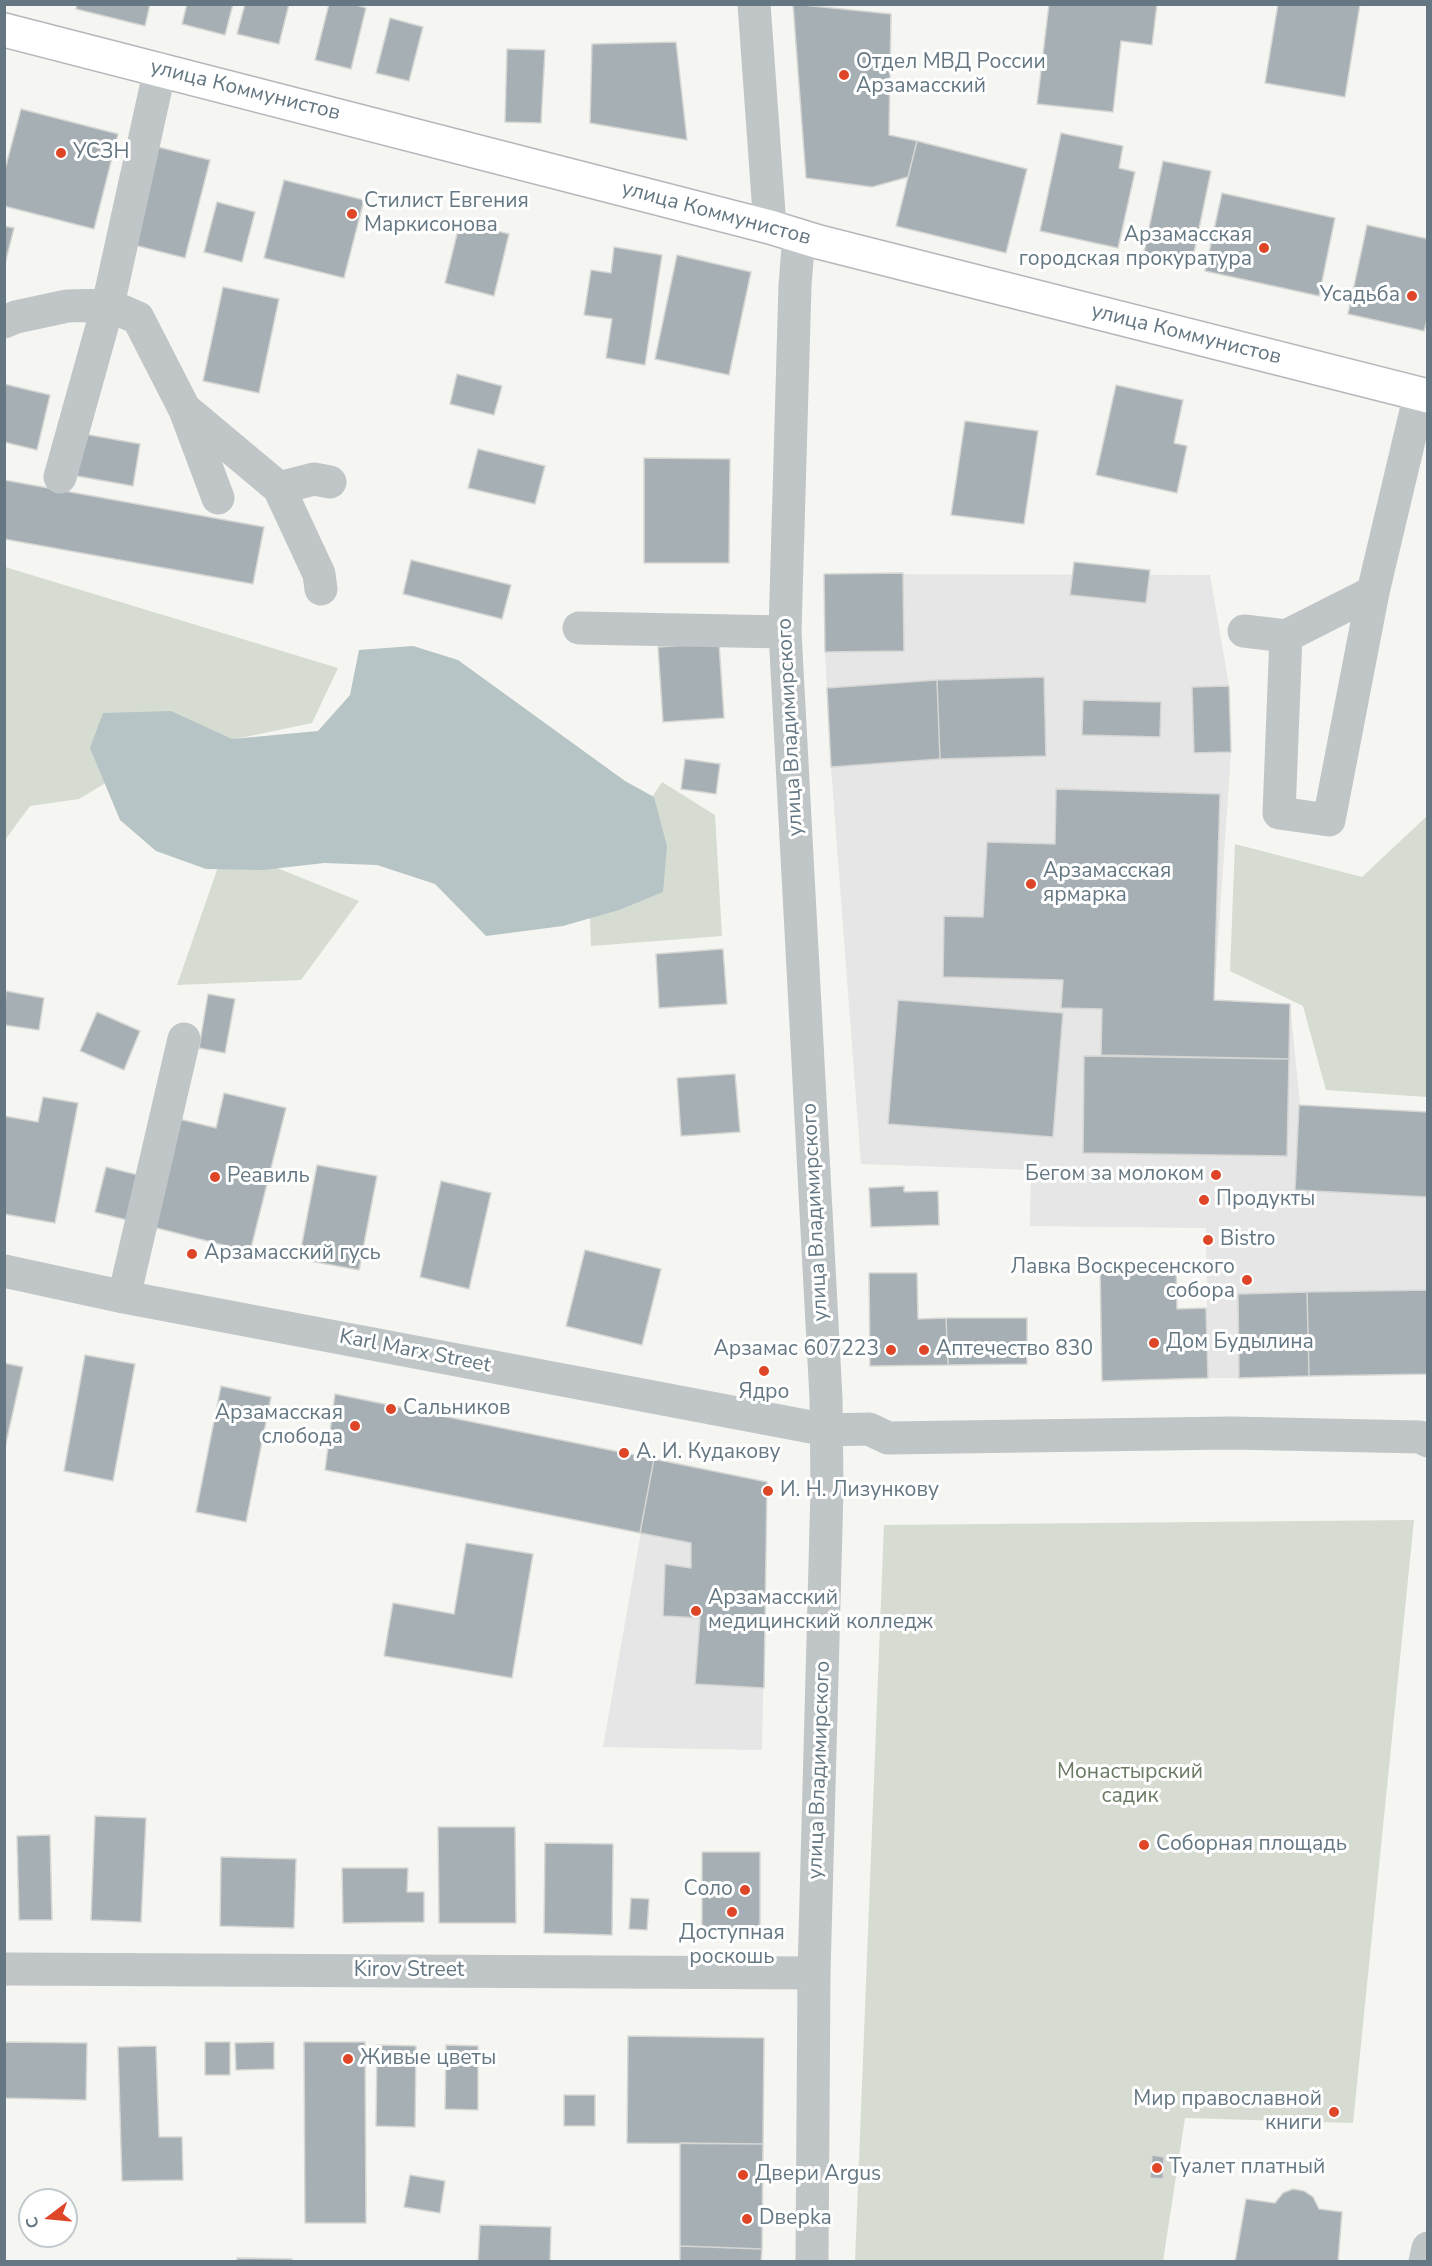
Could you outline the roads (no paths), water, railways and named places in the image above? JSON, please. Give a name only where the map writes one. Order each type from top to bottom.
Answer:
[{"type":"main road","name":"улица Коммунистов","points":[[4,30],[1424,395]]},
{"type":"street","name":"улица Владимирского","points":[[754,4],[785,231],[795,285],[785,632],[826,1430],[827,1490],[814,1973],[812,2262]]},
{"type":"street","points":[[60,477],[108,305],[159,69]]},
{"type":"street","points":[[4,322],[16,317],[67,306],[108,305],[138,318],[185,410],[218,498]]},
{"type":"street","points":[[1286,636],[1279,813],[1329,820],[1374,592],[1424,395]]},
{"type":"street","points":[[185,410],[279,488],[320,574],[321,590]]},
{"type":"street","points":[[279,488],[314,479],[330,482]]},
{"type":"street","points":[[1244,632],[1286,636],[1374,592]]},
{"type":"street","points":[[579,628],[785,632]]},
{"type":"street","points":[[124,1297],[184,1039]]},
{"type":"street","name":"Karl Marx Street","points":[[4,1271],[124,1297],[826,1430]]},
{"type":"street","points":[[826,1430],[1428,1421]]},
{"type":"street","points":[[869,1429],[888,1438],[1231,1433],[1420,1437],[1428,1442]]},
{"type":"street","name":"Kirov Street","points":[[4,1969],[814,1973]]},
{"type":"street","points":[[1425,2262],[1428,2248]]},
{"type":"place","name":"Отдел МВД России Арзамасский","points":[[844,75]]},
{"type":"place","name":"УСЗН","points":[[61,153]]},
{"type":"place","name":"Стилист Евгения Маркисонова","points":[[352,214]]},
{"type":"place","name":"Арзамасская городская прокуратура","points":[[1264,248]]},
{"type":"place","name":"Усадьба","points":[[1412,296]]},
{"type":"place","name":"Арзамасская ярмарка","points":[[1031,884]]},
{"type":"place","name":"Бегом за молоком","points":[[1216,1175]]},
{"type":"place","name":"Реавиль","points":[[215,1177]]},
{"type":"place","name":"Продукты","points":[[1204,1200]]},
{"type":"place","name":"Bistro","points":[[1208,1240]]},
{"type":"place","name":"Арзамасский гусь","points":[[192,1254]]},
{"type":"place","name":"Лавка Воскресенского собора","points":[[1247,1280]]},
{"type":"place","name":"Дом Будылина","points":[[1154,1343]]},
{"type":"place","name":"Арзамас 607223","points":[[891,1350]]},
{"type":"place","name":"Аптечество 830","points":[[924,1350]]},
{"type":"place","name":"Ядро","points":[[764,1371]]},
{"type":"place","name":"Сальников","points":[[391,1409]]},
{"type":"place","name":"Арзамасская слобода","points":[[355,1426]]},
{"type":"place","name":"А. И. Кудакову","points":[[624,1453]]},
{"type":"place","name":"И. Н. Лизункову","points":[[768,1491]]},
{"type":"place","name":"Арзамасский медицинский колледж","points":[[696,1611]]},
{"type":"place","name":"Соборная площадь","points":[[1144,1845]]},
{"type":"place","name":"Соло","points":[[745,1890]]},
{"type":"place","name":"Доступная роскошь","points":[[732,1912]]},
{"type":"place","name":"Живые цветы","points":[[348,2059]]},
{"type":"place","name":"Мир православной книги","points":[[1334,2112]]},
{"type":"place","name":"Туалет платный","points":[[1157,2168]]},
{"type":"place","name":"Двери Argus","points":[[743,2175]]},
{"type":"place","name":"Dверkа","points":[[747,2219]]},
{"type":"park label","name":"Монастырский садик","points":[[1130,1785]]}]
